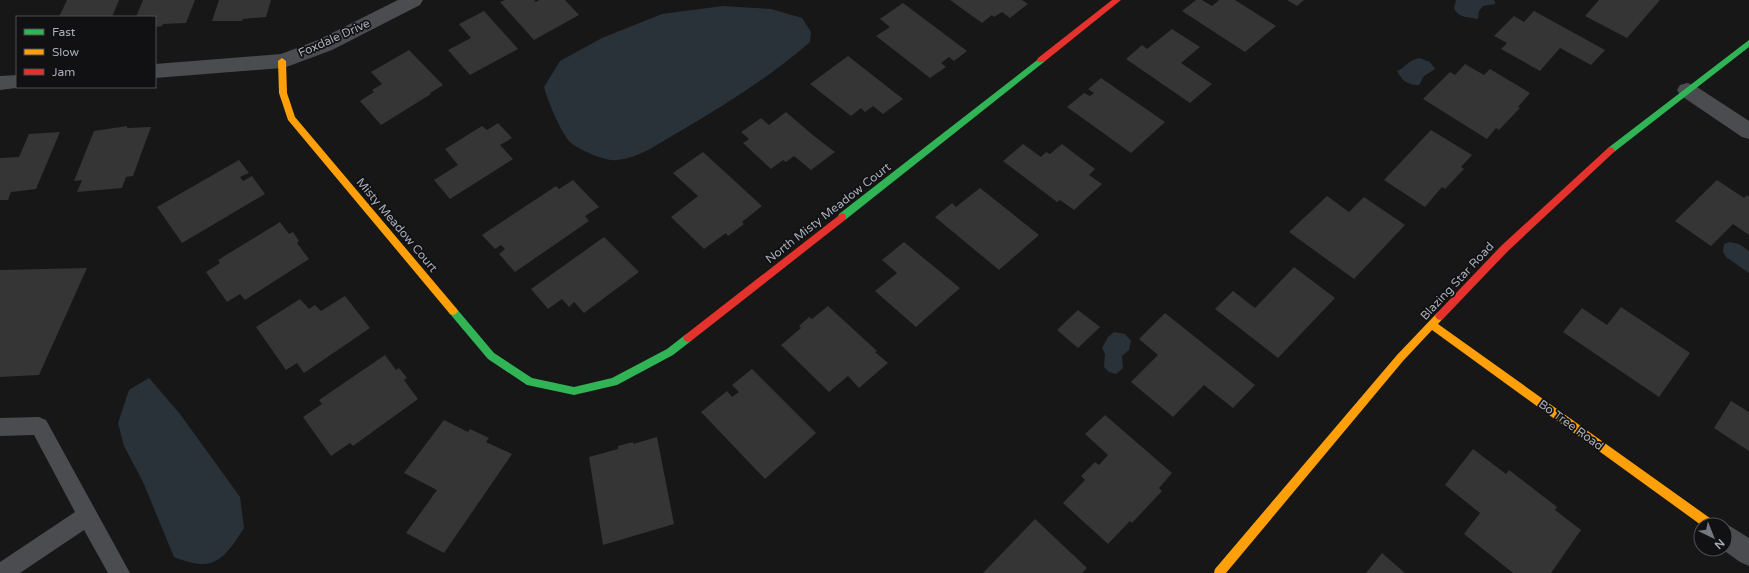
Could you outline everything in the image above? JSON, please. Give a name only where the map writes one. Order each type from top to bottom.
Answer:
[{"type":"street","name":"Foxdale Drive","points":[[156,71],[282,61],[326,45],[414,0]]},
{"type":"street","name":"North Misty Meadow Court","points":[[530,382],[574,391],[614,382],[670,352],[1118,0]]},
{"type":"street","name":"Blazing Star Road","points":[[1220,573],[1400,358],[1504,249],[1566,190],[1615,147],[1749,43]]},
{"type":"street","name":"Misty Meadow Court","points":[[282,61],[283,93],[291,118],[491,356],[530,382]]},
{"type":"street","points":[[0,83],[16,82]]},
{"type":"street","points":[[1688,90],[1749,131]]},
{"type":"street","name":"Bo Tree Road","points":[[1432,325],[1699,517]]},
{"type":"street","points":[[1733,542],[1749,553]]},
{"type":"lane","points":[[0,427],[39,426],[119,573]]},
{"type":"lane","points":[[2,573],[88,515]]},
{"type":"shaded area","points":[[1456,0],[1494,0],[1495,4],[1483,6],[1479,11],[1478,19],[1458,14],[1454,8]]},
{"type":"shaded area","points":[[723,6],[771,9],[802,18],[811,32],[810,42],[779,67],[729,102],[641,153],[625,159],[612,160],[592,154],[570,142],[558,123],[544,87],[560,61],[602,38],[662,14]]},
{"type":"shaded area","points":[[1419,58],[1430,62],[1435,69],[1424,76],[1419,85],[1415,85],[1403,80],[1397,71]]},
{"type":"shaded area","points":[[1730,242],[1739,244],[1749,251],[1749,273],[1726,257],[1723,252],[1724,244]]},
{"type":"shaded area","points":[[1114,332],[1125,334],[1131,341],[1129,350],[1122,356],[1123,368],[1116,374],[1109,372],[1104,367],[1105,354],[1102,348],[1108,337]]},
{"type":"shaded area","points":[[149,378],[180,414],[240,497],[244,528],[230,549],[223,556],[208,564],[187,562],[174,557],[143,482],[124,446],[118,423],[129,390]]},
{"type":"building","points":[[67,0],[119,0],[112,16],[59,16]]},
{"type":"building","points":[[143,0],[195,0],[186,23],[163,24],[162,26],[156,27],[156,16],[136,16]]},
{"type":"building","points":[[219,0],[271,0],[266,17],[243,19],[242,21],[212,21]]},
{"type":"building","points":[[505,0],[534,0],[536,2],[539,0],[565,0],[579,15],[534,40],[500,2]]},
{"type":"building","points":[[950,0],[1022,0],[1028,4],[1010,18],[1002,12],[994,17],[992,15],[982,23]]},
{"type":"building","points":[[1196,0],[1202,0],[1212,6],[1219,0],[1235,0],[1276,26],[1245,52],[1182,11]]},
{"type":"building","points":[[1287,0],[1304,0],[1297,6]]},
{"type":"building","points":[[1599,0],[1660,0],[1627,38],[1585,16]]},
{"type":"building","points":[[903,3],[967,51],[954,61],[949,57],[941,63],[946,67],[930,78],[876,36],[890,27],[880,19]]},
{"type":"building","points":[[484,11],[518,49],[470,75],[448,50],[471,38],[459,24]]},
{"type":"building","points":[[1534,11],[1605,50],[1591,65],[1560,48],[1540,71],[1501,49],[1507,43],[1494,36],[1514,16],[1524,22]]},
{"type":"building","points":[[1172,29],[1200,47],[1181,63],[1212,84],[1190,103],[1126,59],[1142,45],[1147,49]]},
{"type":"building","points":[[409,50],[443,85],[381,125],[360,101],[374,92],[372,90],[382,84],[371,72]]},
{"type":"building","points":[[848,56],[903,99],[883,114],[873,106],[865,112],[861,108],[851,116],[810,84]]},
{"type":"building","points":[[1465,64],[1484,75],[1490,69],[1530,93],[1518,107],[1520,108],[1499,130],[1496,128],[1487,139],[1423,99],[1450,72],[1455,75]]},
{"type":"building","points":[[1101,78],[1165,122],[1131,153],[1067,107],[1084,93],[1090,96],[1094,93],[1088,89]]},
{"type":"building","points":[[786,112],[835,152],[811,170],[794,156],[786,162],[783,160],[771,169],[743,143],[749,139],[741,132],[761,118],[769,125]]},
{"type":"building","points":[[498,123],[512,138],[500,145],[513,159],[450,199],[434,180],[458,165],[445,149],[482,126],[487,130]]},
{"type":"building","points":[[127,126],[127,128],[151,127],[133,176],[126,177],[122,188],[77,192],[82,180],[74,181],[94,131]]},
{"type":"building","points":[[1431,130],[1472,155],[1461,167],[1464,169],[1445,189],[1442,187],[1425,207],[1384,180]]},
{"type":"building","points":[[60,132],[36,189],[11,192],[8,200],[0,200],[0,158],[19,157],[29,134]]},
{"type":"building","points":[[1023,144],[1041,157],[1046,152],[1050,154],[1062,144],[1095,169],[1089,175],[1102,184],[1074,210],[1060,200],[1057,202],[1003,161]]},
{"type":"building","points":[[703,152],[762,206],[742,222],[744,224],[728,236],[726,233],[704,249],[671,217],[698,196],[673,173]]},
{"type":"building","points":[[239,160],[249,173],[240,177],[243,181],[252,176],[265,194],[182,243],[157,207]]},
{"type":"building","points":[[573,180],[599,207],[585,216],[589,221],[515,272],[499,254],[505,249],[501,245],[495,249],[482,235],[556,186],[559,189]]},
{"type":"building","points":[[1717,180],[1744,198],[1747,195],[1749,197],[1749,235],[1733,224],[1711,246],[1675,221]]},
{"type":"building","points":[[980,188],[1039,235],[999,270],[935,217],[952,203],[956,207]]},
{"type":"building","points":[[1327,196],[1349,212],[1364,197],[1405,225],[1354,279],[1289,232]]},
{"type":"building","points":[[280,222],[289,234],[293,232],[299,241],[297,243],[309,259],[245,300],[240,294],[227,302],[206,272],[220,263],[218,260]]},
{"type":"building","points":[[604,237],[639,272],[584,313],[574,302],[569,307],[562,299],[548,309],[531,289]]},
{"type":"building","points":[[904,242],[960,288],[916,327],[875,291],[897,273],[882,260]]},
{"type":"building","points":[[1294,267],[1335,298],[1278,358],[1215,309],[1233,291],[1255,308]]},
{"type":"building","points":[[87,268],[39,375],[0,377],[0,270]]},
{"type":"building","points":[[345,296],[370,328],[304,373],[297,363],[286,370],[256,327],[300,299],[309,309],[315,305],[321,311]]},
{"type":"building","points":[[828,306],[888,363],[859,388],[848,376],[829,392],[781,345],[801,328],[799,326],[809,317],[812,319]]},
{"type":"building","points":[[1621,307],[1690,353],[1659,397],[1563,332],[1582,308],[1607,325]]},
{"type":"building","points":[[1078,310],[1100,327],[1078,348],[1057,330]]},
{"type":"building","points":[[1165,313],[1255,385],[1233,408],[1204,385],[1173,417],[1131,382],[1158,355],[1139,339]]},
{"type":"building","points":[[385,355],[396,370],[399,368],[407,378],[404,380],[418,399],[353,446],[350,443],[331,456],[303,417],[322,404],[319,400]]},
{"type":"building","points":[[752,369],[816,433],[765,479],[701,412],[727,391],[732,397],[739,392],[732,385]]},
{"type":"building","points":[[1731,401],[1749,412],[1749,451],[1714,428]]},
{"type":"building","points":[[1105,415],[1172,473],[1159,488],[1162,491],[1132,523],[1130,521],[1108,544],[1063,503],[1085,480],[1081,476],[1095,462],[1099,465],[1108,455],[1085,434]]},
{"type":"building","points":[[444,420],[468,432],[470,429],[489,438],[486,442],[512,454],[444,553],[406,533],[437,490],[404,473]]},
{"type":"building","points":[[657,437],[674,524],[603,545],[589,457],[618,449],[618,446],[633,442],[633,444]]},
{"type":"building","points":[[1473,449],[1506,474],[1509,470],[1557,507],[1555,510],[1581,530],[1551,573],[1513,573],[1464,534],[1480,513],[1445,485]]},
{"type":"building","points":[[1035,519],[1087,568],[1082,573],[983,573]]},
{"type":"building","points":[[1382,553],[1405,573],[1366,573]]},
{"type":"traffic: fast","points":[[1611,150],[1749,43]]},
{"type":"traffic: fast","points":[[842,217],[1041,60]]},
{"type":"traffic: fast","points":[[453,311],[491,356],[530,382],[574,391],[614,382],[670,352],[688,338]]},
{"type":"traffic: slow","points":[[282,61],[283,93],[291,118],[453,311]]},
{"type":"traffic: slow","points":[[1219,573],[1400,358],[1440,316]]},
{"type":"traffic: slow","points":[[1432,325],[1699,517]]},
{"type":"traffic: jam","points":[[1041,60],[1117,0]]},
{"type":"traffic: jam","points":[[1440,316],[1504,249],[1611,150]]},
{"type":"traffic: jam","points":[[688,338],[842,217]]}]
